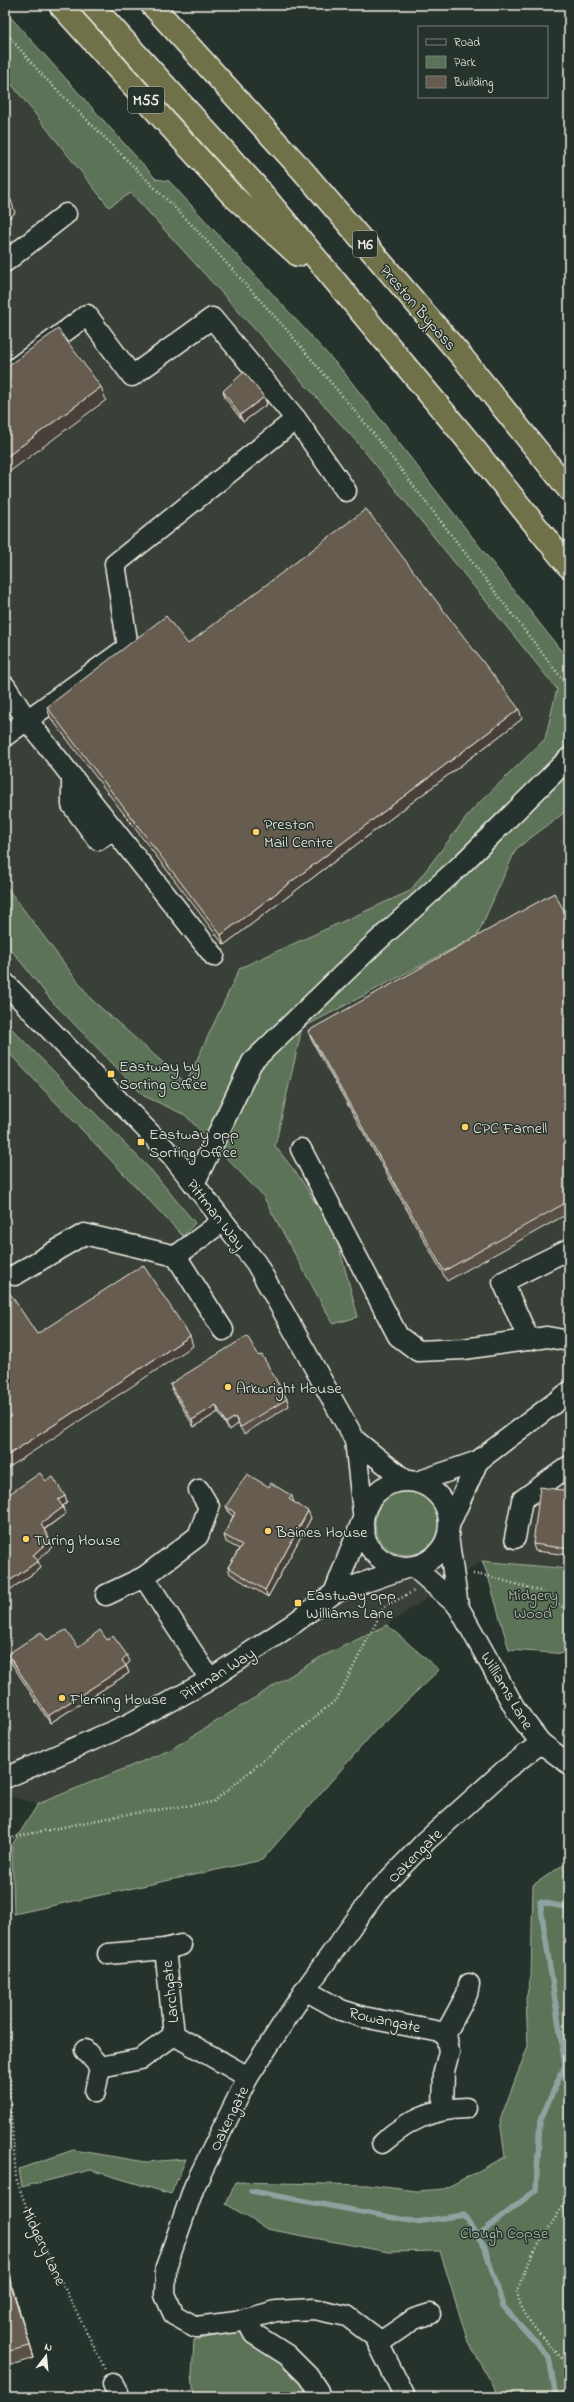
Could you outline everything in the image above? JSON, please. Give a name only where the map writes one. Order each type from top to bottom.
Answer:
[{"type":"highway","name":"M55","points":[[60,5],[232,195],[358,309]]},
{"type":"highway","points":[[92,5],[256,186],[464,436],[569,568]]},
{"type":"highway","name":"Preston Bypass","points":[[152,5],[303,171],[463,358],[569,490]]},
{"type":"street","points":[[5,262],[66,214]]},
{"type":"street","points":[[5,376],[87,315],[132,376],[212,318],[296,419],[346,491]]},
{"type":"street","points":[[5,736],[128,647],[115,564],[296,419]]},
{"type":"street","points":[[5,686],[27,720],[214,956]]},
{"type":"street","points":[[194,1184],[252,1062],[372,946],[461,865],[569,758]]},
{"type":"street","name":"Pittman Way","points":[[5,983],[172,1156],[256,1263],[356,1440],[411,1481]]},
{"type":"street","points":[[301,1150],[398,1336],[418,1351],[464,1349],[547,1337],[569,1342]]},
{"type":"street","points":[[176,1256],[223,1221]]},
{"type":"street","points":[[15,1275],[84,1234],[176,1256],[223,1330]]},
{"type":"street","points":[[529,1340],[503,1282],[569,1249]]},
{"type":"street","points":[[478,1461],[443,1547],[435,1556],[425,1563],[410,1567],[392,1565],[379,1558],[369,1548],[364,1535],[363,1517],[369,1500],[379,1490],[391,1483],[411,1481],[478,1461],[569,1392]]},
{"type":"street","name":"Pittman Way","points":[[334,1593],[363,1517],[356,1440]]},
{"type":"street","points":[[515,1538],[522,1500],[569,1466]]},
{"type":"street","points":[[411,1481],[430,1487],[440,1497],[447,1509],[449,1530]]},
{"type":"street","points":[[106,1595],[144,1577],[198,1536],[209,1507],[199,1490]]},
{"type":"street","name":"Williams Lane","points":[[449,1530],[458,1606]]},
{"type":"street","name":"Pittman Way","points":[[6,1784],[127,1725],[210,1679],[294,1624],[334,1593],[410,1567]]},
{"type":"street","name":"Williams Lane","points":[[410,1567],[432,1583],[458,1606],[517,1712],[541,1743],[569,1764]]},
{"type":"street","points":[[144,1577],[210,1679]]},
{"type":"street","name":"Oakengate","points":[[405,2397],[375,2337],[346,2316],[314,2309],[276,2311],[246,2319],[196,2327],[174,2315],[165,2295],[166,2267],[194,2187],[248,2077],[304,1990],[375,1894],[426,1841],[504,1770],[541,1743]]},
{"type":"street","name":"Larchgate","points":[[108,1954],[173,1947],[174,2035]]},
{"type":"street","points":[[442,2108],[444,2071],[449,2052],[446,2034],[467,1994],[469,1984]]},
{"type":"street","name":"Rowangate","points":[[304,1990],[341,2010],[363,2017],[446,2034]]},
{"type":"street","name":"Larchgate","points":[[100,2067],[141,2059],[174,2035]]},
{"type":"street","name":"Larchgate","points":[[174,2035],[248,2077]]},
{"type":"street","points":[[85,2050],[100,2067],[95,2092]]},
{"type":"street","points":[[382,2143],[398,2129],[420,2116],[442,2108],[466,2108]]},
{"type":"street","points":[[379,2343],[414,2319],[430,2314]]},
{"type":"street","points":[[246,2319],[254,2334],[287,2355],[308,2376],[318,2391]]},
{"type":"path","points":[[5,32],[43,76],[193,226],[286,328],[379,440],[569,688]]},
{"type":"path","points":[[454,1572],[488,1576],[543,1592],[569,1612]]},
{"type":"path","points":[[5,1839],[122,1815],[213,1802],[337,1699],[384,1607],[432,1583]]},
{"type":"path","name":"Midgery Lane","points":[[6,1784],[5,1839],[10,2103],[16,2178],[32,2223],[114,2385]]},
{"type":"path","points":[[569,2197],[521,2277],[518,2299],[532,2325],[569,2366]]},
{"type":"shaded area","points":[[5,76],[109,207],[131,193],[357,442],[557,689],[545,739],[472,810],[410,891],[240,968],[186,1083],[91,999],[5,885]]},
{"type":"shaded area","points":[[569,809],[569,1569],[482,1561],[387,1625],[319,1658],[170,1750],[38,1804],[5,1795],[5,1049],[183,1236],[195,1223],[151,1170],[5,1022],[5,942],[51,1000],[144,1096],[185,1115],[263,1196],[333,1324],[300,1178],[275,1146],[302,1027],[477,936],[516,849]]},
{"type":"green space","points":[[5,11],[156,179],[169,181],[342,370],[569,661],[569,809],[516,849],[477,936],[302,1028],[275,1146],[300,1178],[336,1236],[358,1317],[333,1324],[263,1196],[185,1115],[144,1096],[51,1000],[5,942],[5,885],[91,999],[186,1083],[240,968],[410,891],[472,810],[545,739],[557,689],[357,442],[131,193],[109,207],[5,76]]},
{"type":"green space","points":[[5,1022],[151,1170],[195,1223],[183,1236],[5,1049]]},
{"type":"green space","points":[[407,1491],[425,1497],[433,1505],[439,1523],[433,1541],[425,1549],[407,1555],[389,1549],[381,1541],[375,1523],[381,1505],[389,1497]]},
{"type":"green space","name":"Midgery Wood","points":[[482,1561],[569,1569],[569,1654],[509,1650],[488,1576]]},
{"type":"green space","points":[[387,1625],[439,1670],[375,1731],[262,1860],[14,1914],[12,1845],[38,1804],[170,1750],[319,1658]]},
{"type":"green space","name":"Clough Copse","points":[[569,1861],[569,2397],[500,2397],[468,2342],[440,2251],[388,2252],[267,2229],[226,2204],[236,2182],[367,2185],[417,2191],[444,2189],[505,2157],[500,2120],[528,2046],[526,1999],[531,1976],[533,1885]]},
{"type":"green space","points":[[73,2150],[146,2162],[186,2159],[171,2194],[91,2170],[22,2187],[19,2169]]},
{"type":"green space","points":[[246,2330],[309,2386],[316,2397],[194,2397],[192,2374],[194,2340]]},
{"type":"building","points":[[5,193],[11,200],[5,205]]},
{"type":"building","points":[[58,329],[101,387],[5,458],[5,368]]},
{"type":"building","points":[[244,372],[264,397],[240,415],[223,391]]},
{"type":"building","name":"Preston Mail Centre","points":[[366,509],[519,709],[221,935],[47,707],[166,616],[188,644]]},
{"type":"building","name":"CPC Farnell","points":[[554,893],[569,919],[569,1201],[444,1271],[308,1031]]},
{"type":"building","points":[[143,1265],[190,1336],[5,1457],[5,1286],[37,1334]]},
{"type":"building","name":"Arkwright House","points":[[247,1336],[259,1356],[262,1355],[287,1399],[241,1427],[235,1417],[226,1423],[216,1405],[192,1420],[170,1384]]},
{"type":"building","name":"Turing House","points":[[40,1473],[46,1481],[53,1477],[65,1496],[58,1500],[63,1507],[41,1524],[50,1540],[33,1555],[38,1561],[5,1584],[5,1497]]},
{"type":"building","name":"Baines House","points":[[247,1474],[269,1487],[271,1483],[292,1496],[289,1499],[308,1511],[265,1590],[228,1567],[242,1545],[224,1535],[235,1513],[226,1506]]},
{"type":"building","points":[[540,1487],[569,1491],[569,1549],[533,1544]]},
{"type":"building","name":"Fleming House","points":[[66,1630],[78,1647],[100,1630],[107,1640],[113,1636],[127,1655],[122,1660],[126,1666],[48,1716],[8,1654],[41,1632],[47,1640]]},
{"type":"building","points":[[5,2267],[30,2346],[5,2352]]},
{"type":"waterway","points":[[556,2397],[549,2357],[503,2306],[485,2248],[477,2236],[536,2190],[540,2121],[565,2065],[540,1902],[569,1908]]},
{"type":"waterway","points":[[251,2191],[416,2222],[464,2215],[477,2236]]},
{"type":"place","name":"Preston Mail Centre","points":[[256,832]]},
{"type":"place","name":"Eastway by Sorting Office","points":[[111,1074]]},
{"type":"place","name":"CPC Farnell","points":[[465,1127]]},
{"type":"place","name":"Eastway opp Sorting Office","points":[[141,1142]]},
{"type":"place","name":"Arkwright House","points":[[228,1387]]},
{"type":"place","name":"Baines House","points":[[268,1531]]},
{"type":"place","name":"Turing House","points":[[26,1539]]},
{"type":"place","name":"Eastway opp Williams Lane","points":[[298,1603]]},
{"type":"place","name":"Fleming House","points":[[62,1698]]}]
